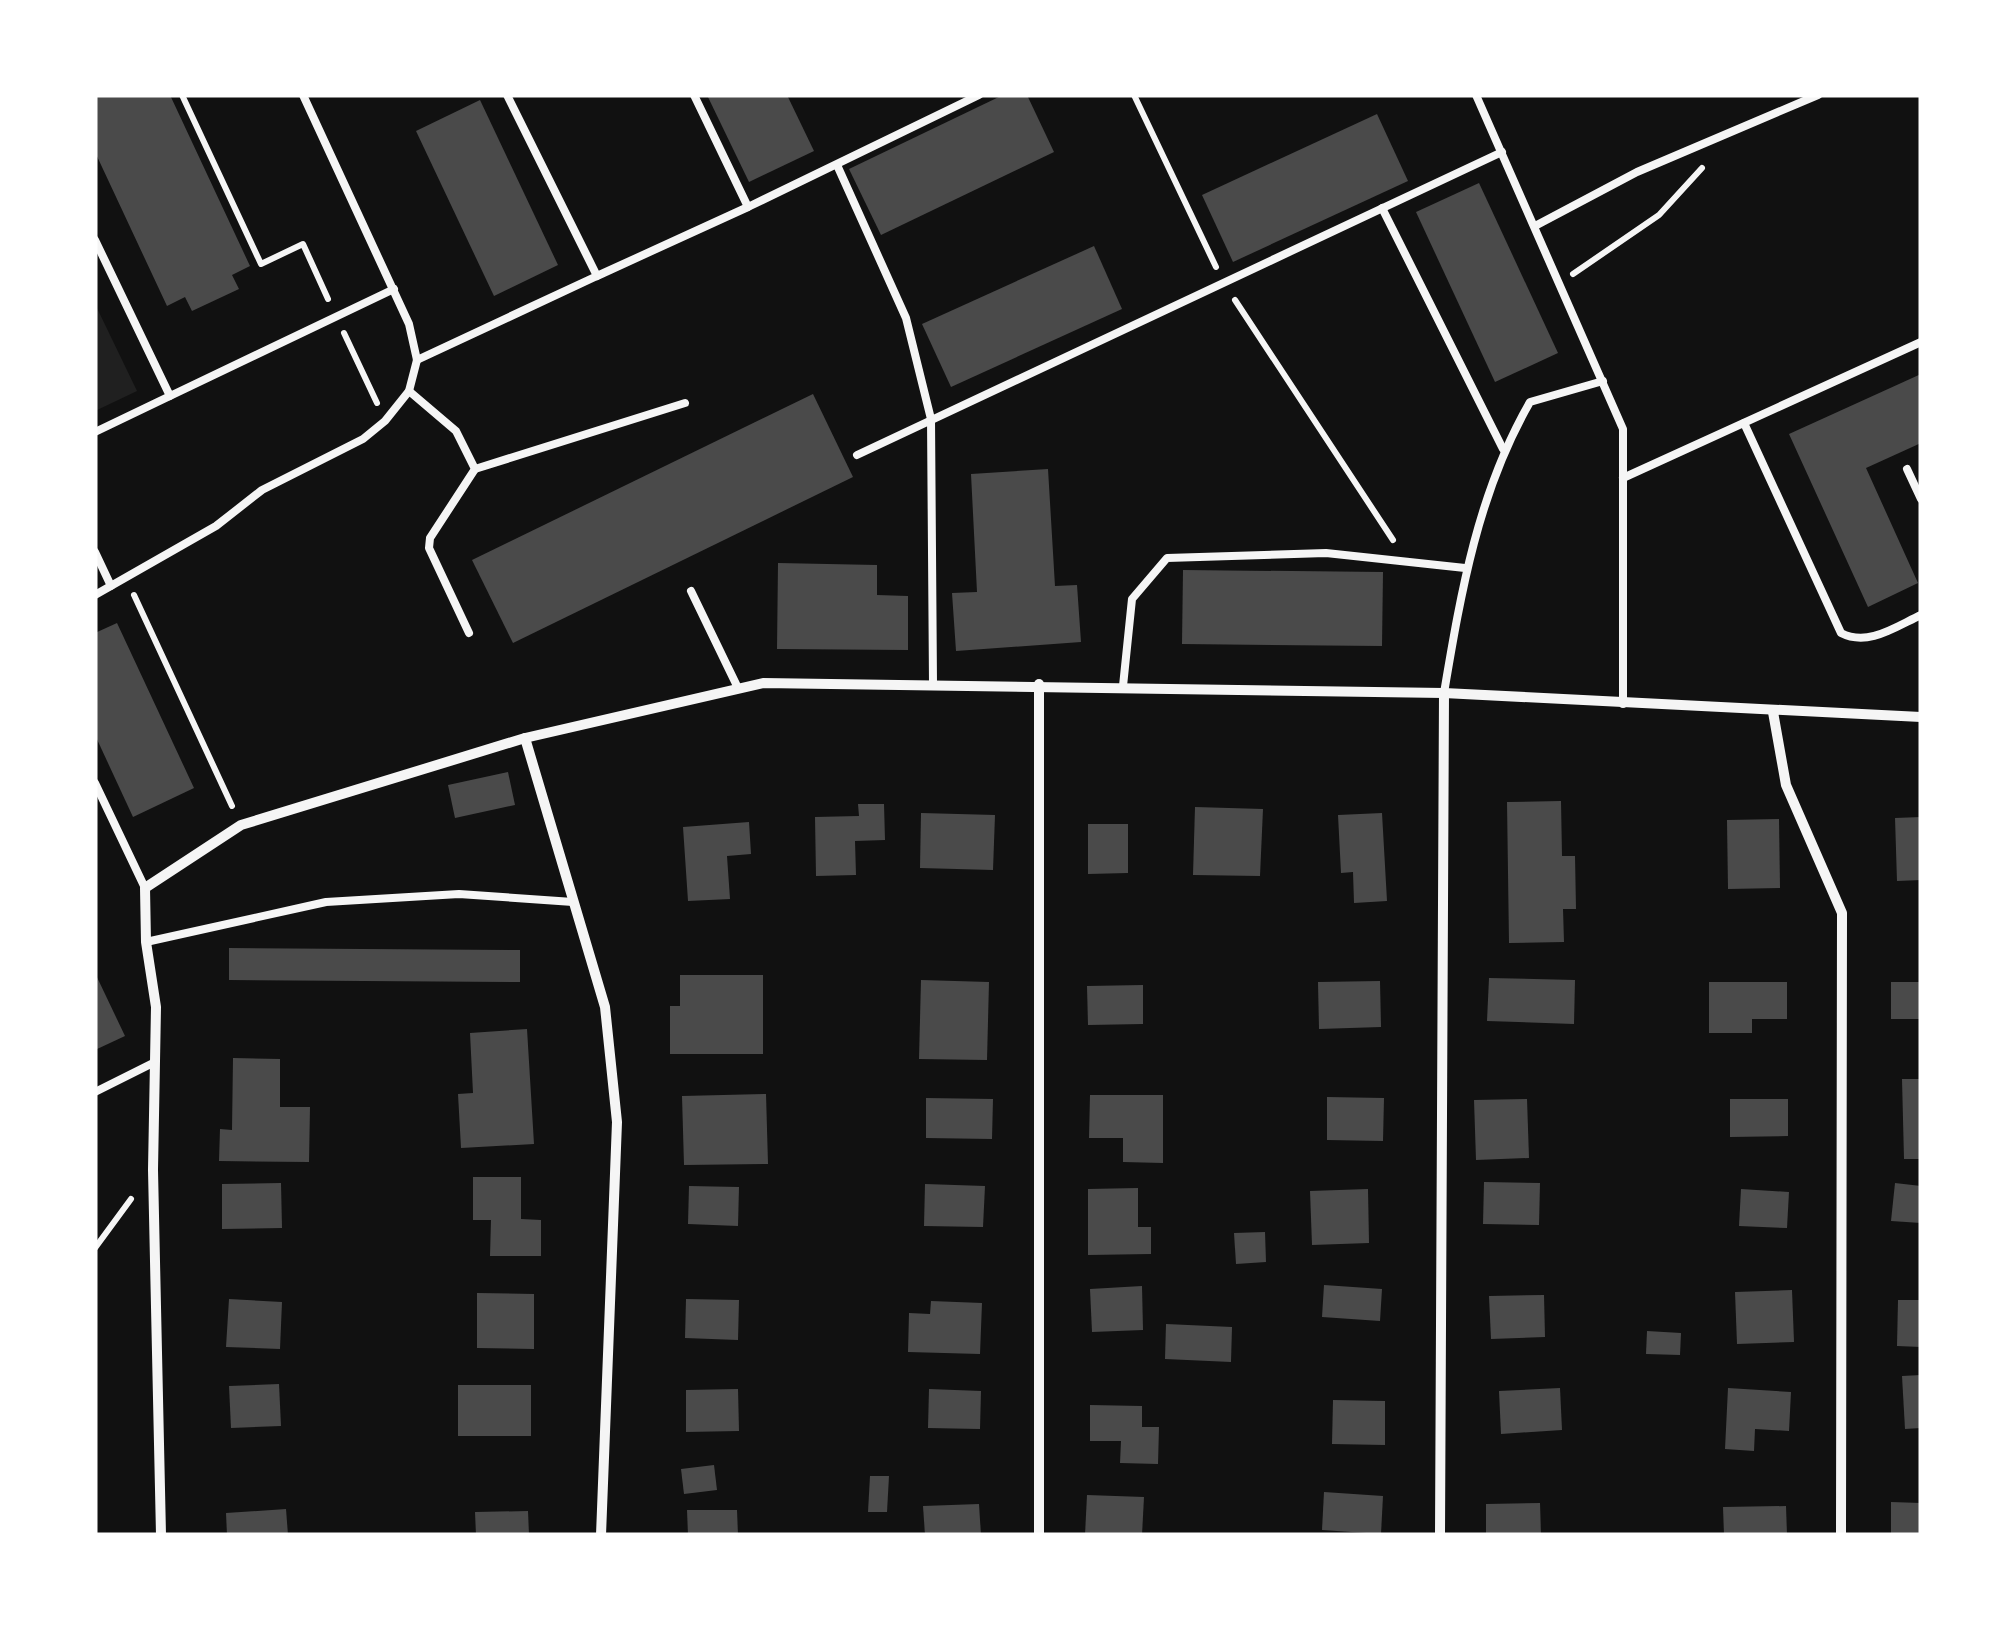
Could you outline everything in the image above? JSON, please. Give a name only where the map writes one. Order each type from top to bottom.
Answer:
[{"type":"street","points":[[1038,1535],[1039,684]]},
{"type":"street","points":[[161,1535],[152,1170],[156,1007],[146,942],[145,888],[241,825],[525,738],[737,686],[1039,684],[1444,693],[1921,717]]},
{"type":"street","points":[[1440,1535],[1444,693]]},
{"type":"street","points":[[1772,712],[1786,785],[1842,913],[1841,1535]]},
{"type":"street","points":[[525,738],[605,1007],[617,1122],[601,1535]]},
{"type":"lane","points":[[95,595],[216,526],[262,490],[363,439],[409,391],[417,360],[409,324],[302,95]]},
{"type":"lane","points":[[507,95],[597,276]]},
{"type":"lane","points":[[694,95],[748,207]]},
{"type":"lane","points":[[417,360],[979,95]]},
{"type":"lane","points":[[1476,95],[1624,428],[1623,704]]},
{"type":"lane","points":[[1534,226],[1637,172],[1818,95]]},
{"type":"lane","points":[[857,455],[1502,152]]},
{"type":"lane","points":[[837,165],[906,318],[931,419],[933,684]]},
{"type":"lane","points":[[1382,208],[1503,448]]},
{"type":"lane","points":[[95,240],[170,396]]},
{"type":"lane","points":[[95,432],[394,289]]},
{"type":"lane","points":[[1624,478],[1921,342]]},
{"type":"lane","points":[[1444,693],[1465,568],[1503,448],[1530,402],[1603,381]]},
{"type":"lane","points":[[409,391],[456,431],[474,469]]},
{"type":"lane","points":[[469,633],[429,548],[430,538],[474,469],[686,403]]},
{"type":"lane","points":[[1744,423],[1841,633],[1856,640],[1873,637],[1921,615]]},
{"type":"lane","points":[[1907,468],[1921,499]]},
{"type":"lane","points":[[95,552],[111,586]]},
{"type":"lane","points":[[1123,686],[1132,599],[1167,558],[1326,553],[1465,568]]},
{"type":"lane","points":[[691,591],[737,686]]},
{"type":"lane","points":[[95,782],[145,888]]},
{"type":"lane","points":[[146,942],[326,902],[460,894],[573,902]]},
{"type":"lane","points":[[95,1092],[155,1062]]},
{"type":"path","points":[[182,95],[261,264],[302,244],[385,420]]},
{"type":"path","points":[[1134,95],[1224,282],[1407,562]]},
{"type":"path","points":[[1560,283],[1660,215],[1738,129]]},
{"type":"path","points":[[126,577],[241,825]]},
{"type":"path","points":[[95,1248],[152,1170]]},
{"type":"shaded area","points":[[95,304],[137,391],[95,411]]},
{"type":"building","points":[[95,95],[170,95],[250,266],[232,275],[239,289],[192,311],[185,297],[167,306],[95,152]]},
{"type":"building","points":[[707,95],[787,95],[814,151],[749,182]]},
{"type":"building","points":[[1003,95],[1027,95],[1054,152],[881,235],[849,169]]},
{"type":"building","points":[[480,100],[558,265],[494,296],[416,131]]},
{"type":"building","points":[[1377,114],[1408,181],[1233,262],[1202,195]]},
{"type":"building","points":[[1479,183],[1558,353],[1495,382],[1416,212]]},
{"type":"building","points":[[1094,246],[1122,309],[951,387],[922,324]]},
{"type":"building","points":[[1921,374],[1921,443],[1866,468],[1918,583],[1868,607],[1789,434]]},
{"type":"building","points":[[813,394],[853,477],[513,643],[472,560]]},
{"type":"building","points":[[1048,469],[1055,586],[1077,585],[1081,642],[956,651],[952,593],[977,592],[971,474]]},
{"type":"building","points":[[778,563],[877,565],[877,595],[908,596],[908,650],[777,649]]},
{"type":"building","points":[[1183,570],[1383,572],[1382,646],[1182,644]]},
{"type":"building","points":[[117,623],[194,788],[133,817],[95,735],[95,633]]},
{"type":"building","points":[[508,772],[515,805],[455,818],[448,785]]},
{"type":"building","points":[[1561,801],[1562,856],[1575,856],[1576,909],[1563,909],[1564,942],[1509,943],[1507,802]]},
{"type":"building","points":[[858,804],[884,804],[885,840],[855,841],[856,875],[816,876],[815,817],[859,816]]},
{"type":"building","points":[[1195,807],[1263,809],[1260,876],[1193,875]]},
{"type":"building","points":[[921,813],[995,815],[993,870],[920,868]]},
{"type":"building","points":[[1382,813],[1387,901],[1354,903],[1353,872],[1341,873],[1338,815]]},
{"type":"building","points":[[1921,817],[1921,880],[1897,881],[1895,818]]},
{"type":"building","points":[[1779,819],[1780,888],[1728,889],[1727,820]]},
{"type":"building","points":[[749,822],[751,854],[727,856],[730,899],[688,901],[683,827]]},
{"type":"building","points":[[1088,824],[1128,824],[1128,873],[1088,874]]},
{"type":"building","points":[[229,948],[520,950],[520,982],[229,980]]},
{"type":"building","points":[[95,973],[125,1036],[95,1050]]},
{"type":"building","points":[[680,975],[763,975],[763,1054],[670,1054],[670,1006],[680,1006]]},
{"type":"building","points":[[1489,978],[1575,980],[1574,1024],[1487,1021]]},
{"type":"building","points":[[921,980],[989,982],[987,1060],[919,1059]]},
{"type":"building","points":[[1380,981],[1381,1027],[1319,1029],[1318,982]]},
{"type":"building","points":[[1709,982],[1787,982],[1787,1019],[1752,1019],[1752,1033],[1709,1033]]},
{"type":"building","points":[[1891,982],[1921,982],[1921,1019],[1891,1019]]},
{"type":"building","points":[[1143,985],[1143,1024],[1088,1025],[1087,986]]},
{"type":"building","points":[[527,1029],[534,1144],[461,1148],[458,1094],[473,1093],[470,1033]]},
{"type":"building","points":[[233,1058],[280,1059],[280,1107],[310,1107],[309,1162],[219,1161],[220,1129],[232,1130]]},
{"type":"building","points":[[1902,1079],[1921,1079],[1921,1159],[1904,1159]]},
{"type":"building","points":[[766,1094],[768,1164],[684,1165],[682,1096]]},
{"type":"building","points":[[1090,1095],[1163,1095],[1163,1163],[1123,1162],[1123,1138],[1089,1138]]},
{"type":"building","points":[[1327,1097],[1384,1098],[1383,1141],[1327,1140]]},
{"type":"building","points":[[926,1098],[993,1099],[992,1139],[926,1138]]},
{"type":"building","points":[[1527,1099],[1529,1158],[1476,1160],[1474,1100]]},
{"type":"building","points":[[1730,1099],[1788,1099],[1788,1136],[1730,1137]]},
{"type":"building","points":[[473,1177],[521,1177],[521,1219],[541,1220],[541,1256],[490,1256],[491,1220],[473,1220]]},
{"type":"building","points":[[1484,1182],[1540,1183],[1539,1225],[1483,1224]]},
{"type":"building","points":[[281,1183],[282,1228],[222,1229],[222,1184]]},
{"type":"building","points":[[1895,1183],[1921,1186],[1921,1223],[1891,1221]]},
{"type":"building","points":[[925,1184],[985,1186],[983,1227],[924,1226]]},
{"type":"building","points":[[689,1186],[739,1187],[738,1226],[688,1224]]},
{"type":"building","points":[[1138,1188],[1138,1227],[1151,1227],[1151,1254],[1088,1255],[1088,1189]]},
{"type":"building","points":[[1368,1189],[1369,1243],[1312,1245],[1310,1191]]},
{"type":"building","points":[[1741,1189],[1789,1192],[1787,1228],[1739,1226]]},
{"type":"building","points":[[1265,1232],[1266,1262],[1236,1264],[1234,1233]]},
{"type":"building","points":[[1324,1285],[1382,1289],[1380,1321],[1322,1317]]},
{"type":"building","points":[[1142,1286],[1143,1330],[1092,1332],[1090,1289]]},
{"type":"building","points":[[1792,1290],[1794,1342],[1737,1344],[1735,1292]]},
{"type":"building","points":[[477,1293],[534,1294],[534,1349],[477,1348]]},
{"type":"building","points":[[1544,1295],[1545,1337],[1491,1339],[1489,1296]]},
{"type":"building","points":[[229,1299],[282,1302],[280,1349],[226,1347]]},
{"type":"building","points":[[686,1299],[739,1300],[738,1340],[685,1338]]},
{"type":"building","points":[[1898,1300],[1921,1300],[1921,1347],[1897,1346]]},
{"type":"building","points":[[931,1301],[982,1303],[980,1354],[908,1352],[909,1313],[930,1314]]},
{"type":"building","points":[[1166,1324],[1232,1327],[1231,1362],[1165,1359]]},
{"type":"building","points":[[1647,1331],[1681,1333],[1680,1355],[1646,1354]]},
{"type":"building","points":[[1921,1375],[1921,1428],[1905,1429],[1902,1376]]},
{"type":"building","points":[[279,1384],[281,1426],[231,1428],[229,1386]]},
{"type":"building","points":[[458,1385],[531,1385],[531,1436],[458,1436]]},
{"type":"building","points":[[1560,1388],[1562,1430],[1501,1434],[1499,1391]]},
{"type":"building","points":[[1728,1388],[1791,1392],[1789,1431],[1755,1429],[1754,1451],[1725,1449]]},
{"type":"building","points":[[738,1389],[739,1431],[686,1432],[686,1390]]},
{"type":"building","points":[[929,1389],[981,1391],[980,1429],[928,1428]]},
{"type":"building","points":[[1333,1400],[1385,1401],[1385,1445],[1332,1444]]},
{"type":"building","points":[[1090,1405],[1142,1406],[1142,1427],[1159,1427],[1158,1464],[1120,1463],[1121,1441],[1090,1441]]},
{"type":"building","points":[[714,1465],[717,1490],[684,1494],[681,1469]]},
{"type":"building","points":[[870,1476],[889,1476],[887,1512],[868,1512]]},
{"type":"building","points":[[1324,1492],[1383,1496],[1381,1534],[1322,1530]]},
{"type":"building","points":[[1087,1495],[1144,1497],[1142,1535],[1085,1535]]},
{"type":"building","points":[[1891,1502],[1921,1503],[1921,1535],[1891,1535]]},
{"type":"building","points":[[1540,1503],[1541,1535],[1486,1535],[1486,1504]]},
{"type":"building","points":[[979,1504],[981,1535],[925,1535],[923,1506]]},
{"type":"building","points":[[1786,1506],[1787,1535],[1724,1535],[1723,1507]]},
{"type":"building","points":[[286,1509],[288,1535],[227,1535],[226,1513]]},
{"type":"building","points":[[687,1510],[737,1510],[738,1535],[688,1535]]},
{"type":"building","points":[[528,1511],[529,1535],[476,1535],[475,1512]]}]
